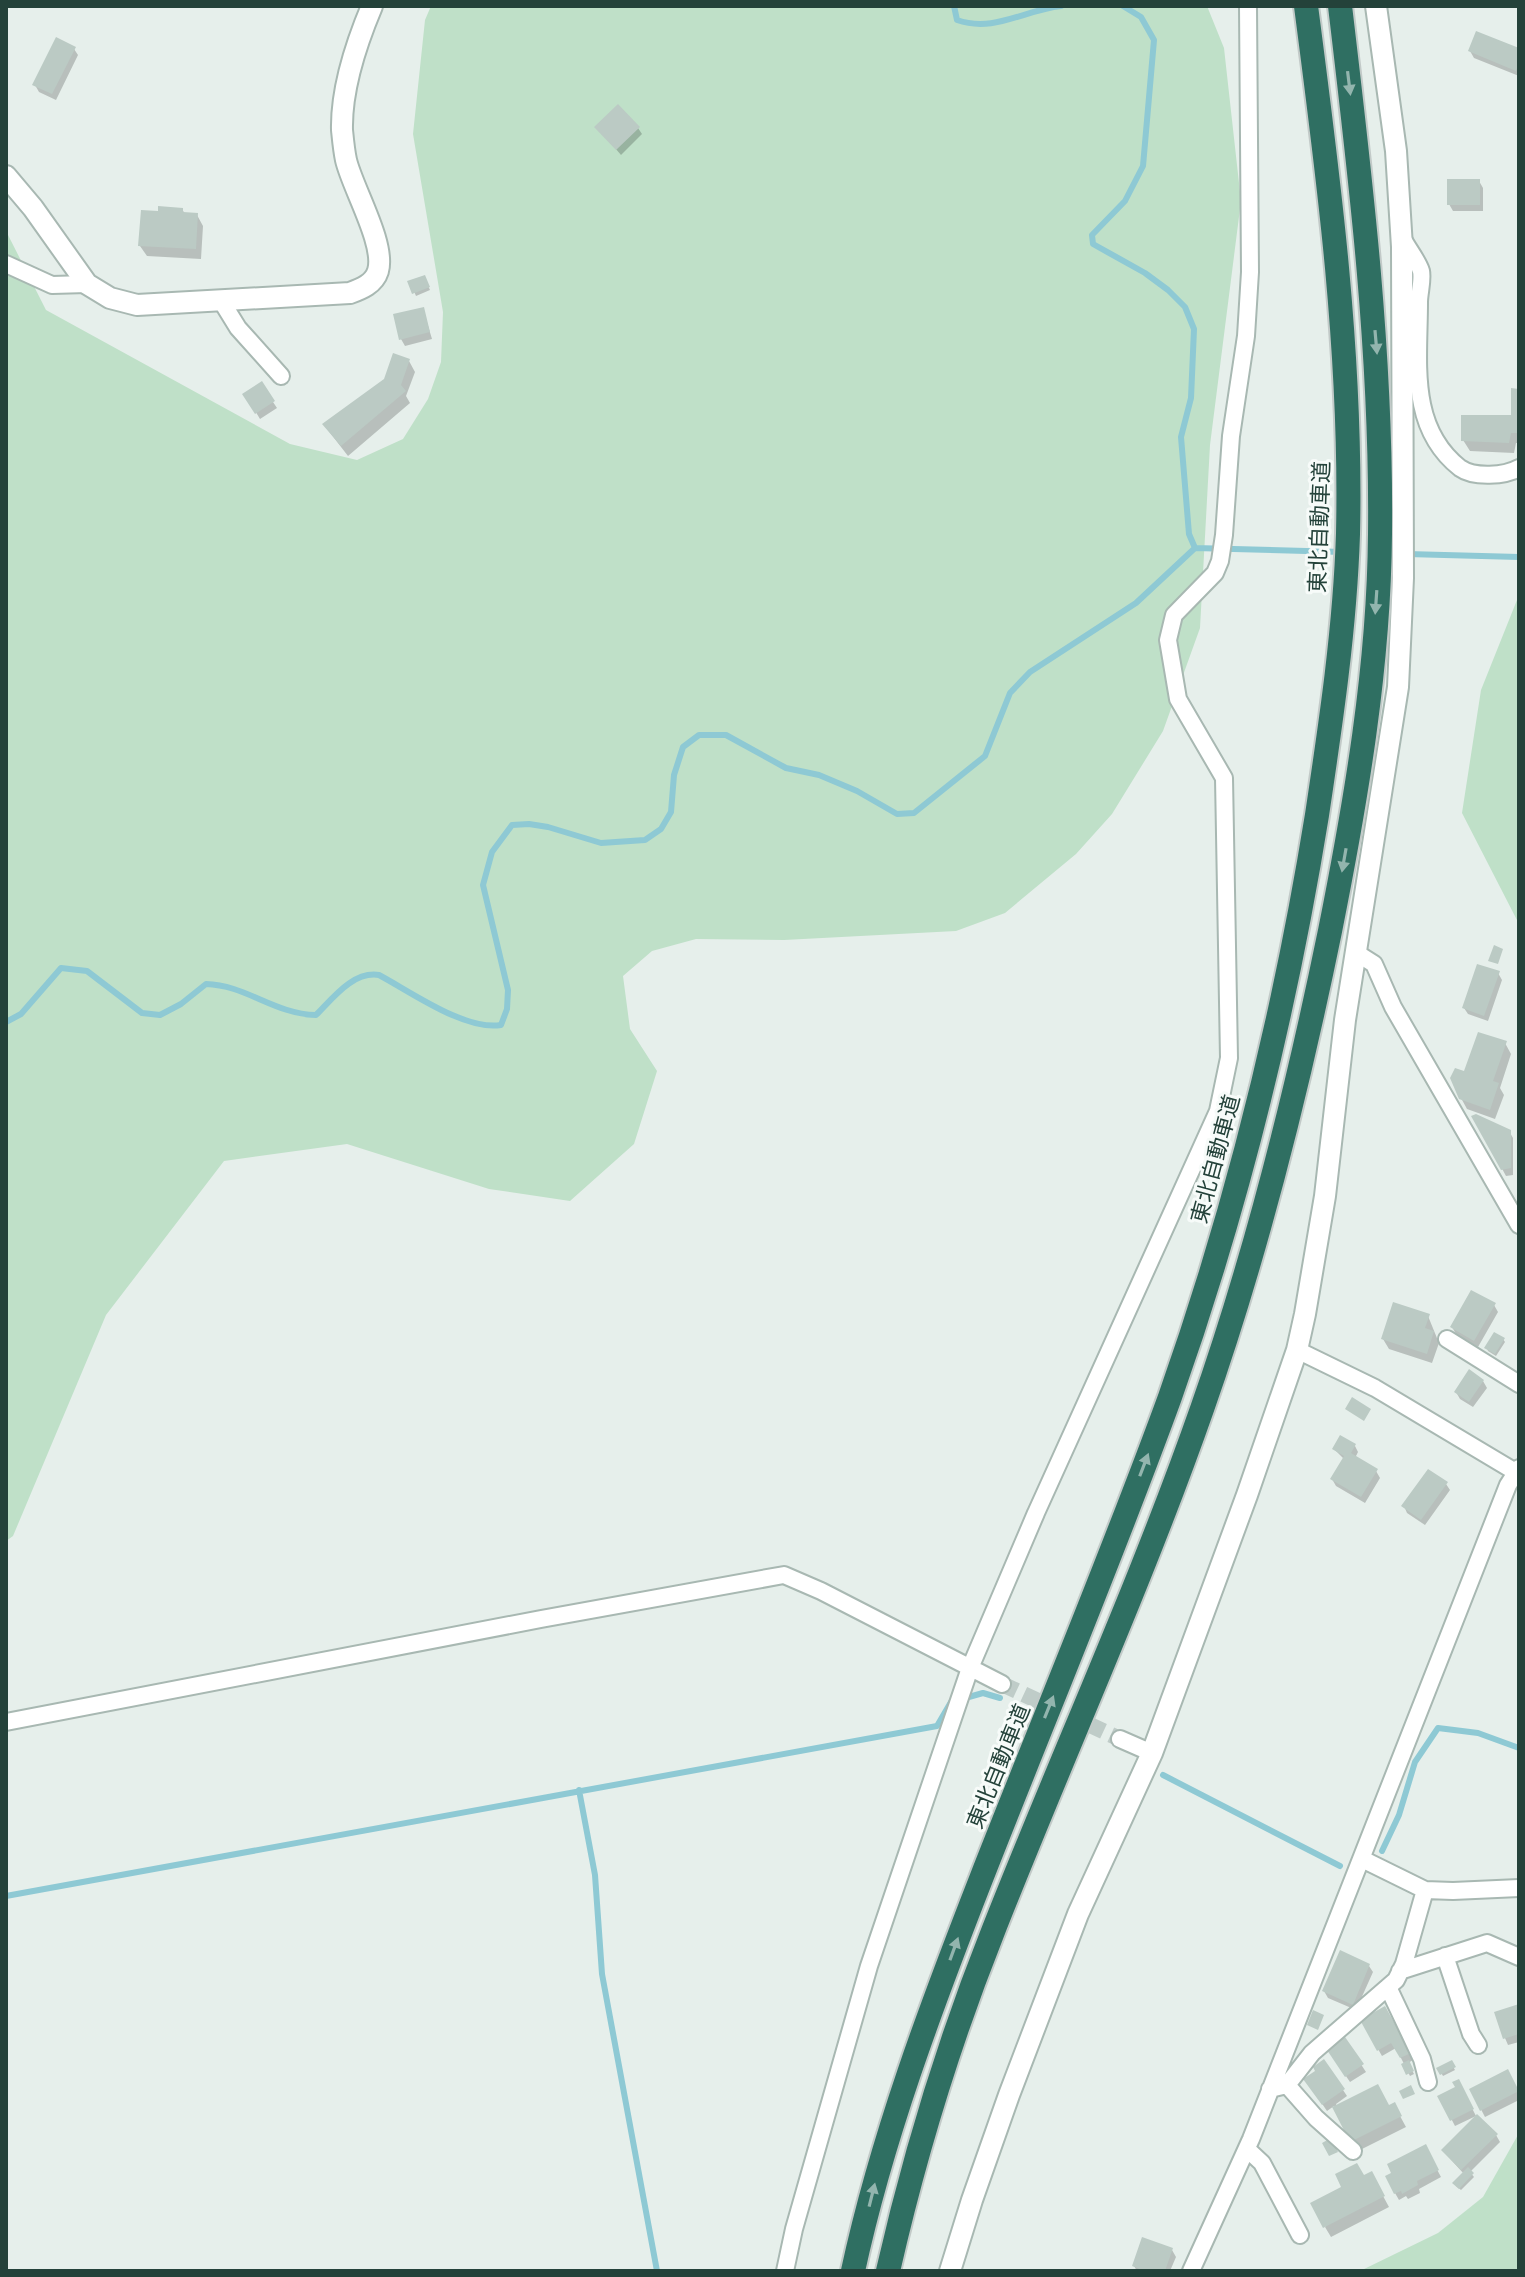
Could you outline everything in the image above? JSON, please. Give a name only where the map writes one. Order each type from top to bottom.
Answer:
[{"type":"highway","name":"東北自動車道","points":[[853,2271],[885,2144],[924,2031],[1125,1514],[1202,1303],[1279,1019],[1325,762],[1341,641],[1348,536],[1343,351],[1336,250],[1306,6]]},
{"type":"highway","points":[[888,2271],[918,2155],[990,1939],[1203,1408],[1288,1122],[1342,872],[1374,642],[1380,526],[1377,348],[1340,6]]},
{"type":"street","points":[[6,176],[87,284],[110,298],[137,305],[222,302],[350,293],[362,289],[373,280],[379,261],[372,229],[346,162],[342,132],[350,74],[372,6]]},
{"type":"street","points":[[785,2271],[794,2229],[869,1966],[970,1668],[1036,1513],[1218,1111],[1229,1058],[1224,778],[1178,699],[1168,640],[1174,615],[1215,573],[1224,535],[1231,436],[1246,336],[1250,272],[1248,6]]},
{"type":"street","points":[[950,2271],[1003,2110],[1067,1942],[1152,1753],[1297,1350],[1325,1196],[1345,1020],[1398,687],[1403,578],[1402,238],[1396,151],[1376,6]]},
{"type":"street","points":[[1402,238],[1421,272],[1419,401],[1435,442],[1444,455],[1467,473],[1492,474],[1519,468]]},
{"type":"street","points":[[6,264],[52,285],[87,284]]},
{"type":"street","points":[[222,302],[238,328],[281,376]]},
{"type":"street","points":[[1355,952],[1374,964],[1393,1007],[1519,1225]]},
{"type":"street","points":[[1447,1339],[1519,1384]]},
{"type":"street","points":[[1191,2271],[1247,2149],[1508,1485],[1518,1472],[1375,1388],[1297,1350]]},
{"type":"street","points":[[6,1722],[784,1575],[1002,1684]]},
{"type":"street","points":[[1120,1739],[1152,1753]]},
{"type":"street","points":[[1362,1859],[1425,1890],[1519,1888]]},
{"type":"street","points":[[1270,2089],[1287,2085],[1312,2053],[1396,1980],[1425,1890]]},
{"type":"street","points":[[1400,1971],[1487,1943],[1519,1957]]},
{"type":"street","points":[[1445,1956],[1471,2034],[1478,2045]]},
{"type":"street","points":[[1388,1987],[1422,2059],[1428,2082]]},
{"type":"street","points":[[1287,2085],[1316,2118],[1353,2151]]},
{"type":"street","points":[[1247,2149],[1262,2163],[1300,2235]]},
{"type":"green space","points":[[431,6],[1207,6],[1224,48],[1241,201],[1210,445],[1200,628],[1163,731],[1112,814],[1076,854],[1005,913],[956,931],[784,940],[696,939],[652,951],[623,976],[630,1029],[657,1071],[634,1144],[570,1201],[489,1189],[347,1144],[224,1161],[106,1315],[13,1536],[6,1541],[6,231],[46,310],[290,444],[357,460],[403,439],[428,399],[441,362],[443,312],[413,134],[425,20]]},
{"type":"green space","points":[[1519,595],[1519,924],[1462,813],[1481,690]]},
{"type":"green space","points":[[1519,2133],[1519,2271],[1360,2271],[1438,2233],[1483,2197]]},
{"type":"building","points":[[1476,31],[1519,48],[1516,71],[1468,51]]},
{"type":"building","points":[[56,37],[76,47],[52,94],[32,85]]},
{"type":"building","points":[[618,104],[640,127],[616,150],[594,127]]},
{"type":"building","points":[[1447,179],[1480,179],[1480,205],[1447,205]]},
{"type":"building","points":[[158,206],[198,213],[196,249],[138,246],[141,210],[158,211]]},
{"type":"building","points":[[425,275],[430,287],[412,294],[407,281]]},
{"type":"building","points":[[424,307],[430,332],[399,340],[393,314]]},
{"type":"building","points":[[393,353],[410,359],[401,385],[406,391],[341,446],[322,424],[384,379]]},
{"type":"building","points":[[262,381],[275,401],[255,414],[242,394]]},
{"type":"building","points":[[1511,388],[1519,389],[1519,433],[1511,433],[1509,443],[1461,441],[1461,415],[1511,415]]},
{"type":"building","points":[[1494,945],[1503,949],[1498,964],[1488,961]]},
{"type":"building","points":[[1477,964],[1500,971],[1484,1016],[1462,1008]]},
{"type":"building","points":[[1478,1032],[1507,1041],[1493,1081],[1499,1083],[1490,1110],[1459,1099],[1450,1078],[1455,1068],[1464,1071]]},
{"type":"building","points":[[1476,1114],[1511,1130],[1511,1168],[1501,1170],[1471,1116]]},
{"type":"building","points":[[1471,1290],[1496,1303],[1474,1341],[1450,1327]]},
{"type":"building","points":[[1393,1302],[1430,1314],[1425,1328],[1434,1331],[1427,1354],[1381,1339]]},
{"type":"building","points":[[1494,1332],[1505,1338],[1495,1354],[1484,1348]]},
{"type":"building","points":[[1469,1369],[1484,1380],[1469,1402],[1454,1392]]},
{"type":"building","points":[[1352,1397],[1371,1409],[1364,1421],[1345,1409]]},
{"type":"building","points":[[1340,1435],[1356,1444],[1351,1453],[1378,1469],[1361,1497],[1330,1479],[1344,1456],[1332,1449]]},
{"type":"building","points":[[1428,1469],[1448,1482],[1421,1520],[1401,1506]]},
{"type":"building","points":[[1340,1950],[1370,1964],[1353,2005],[1322,1991]]},
{"type":"building","points":[[1519,2004],[1519,2034],[1503,2039],[1494,2012]]},
{"type":"building","points":[[1385,2006],[1411,2053],[1400,2058],[1391,2043],[1377,2051],[1360,2020]]},
{"type":"building","points":[[1313,2010],[1324,2015],[1318,2030],[1307,2025]]},
{"type":"building","points":[[1345,2037],[1364,2064],[1345,2077],[1327,2050]]},
{"type":"building","points":[[1324,2059],[1345,2089],[1322,2105],[1303,2079],[1315,2071],[1313,2067]]},
{"type":"building","points":[[1409,2060],[1414,2071],[1406,2075],[1401,2064]]},
{"type":"building","points":[[1452,2060],[1456,2067],[1440,2075],[1436,2068]]},
{"type":"building","points":[[1508,2069],[1519,2091],[1480,2111],[1469,2089]]},
{"type":"building","points":[[1459,2079],[1474,2109],[1450,2121],[1437,2096],[1455,2087],[1452,2082]]},
{"type":"building","points":[[1378,2084],[1389,2105],[1395,2102],[1402,2116],[1350,2142],[1332,2107]]},
{"type":"building","points":[[1411,2085],[1415,2094],[1403,2099],[1399,2091]]},
{"type":"building","points":[[1477,2114],[1498,2134],[1461,2170],[1441,2150]]},
{"type":"building","points":[[1331,2138],[1338,2152],[1329,2156],[1322,2143]]},
{"type":"building","points":[[1426,2144],[1439,2170],[1417,2181],[1418,2185],[1402,2194],[1401,2191],[1394,2194],[1385,2176],[1391,2173],[1387,2164]]},
{"type":"building","points":[[1357,2163],[1364,2175],[1372,2171],[1385,2196],[1323,2228],[1310,2203],[1341,2187],[1335,2174]]},
{"type":"building","points":[[1468,2167],[1474,2173],[1459,2189],[1452,2183]]},
{"type":"building","points":[[1142,2237],[1173,2248],[1165,2271],[1145,2271],[1132,2266]]},
{"type":"waterway","points":[[954,6],[957,20],[984,24],[1061,6]]},
{"type":"waterway","points":[[1123,6],[1141,17],[1154,40],[1143,166],[1125,201],[1092,235],[1093,244],[1145,273],[1168,290],[1185,307],[1194,329],[1191,398],[1181,437],[1189,534],[1195,548]]},
{"type":"waterway","points":[[6,1022],[21,1014],[61,968],[87,971],[142,1013],[160,1015],[181,1004],[206,984],[234,989],[287,1010],[316,1015],[352,981],[379,975],[455,1016],[471,1022],[501,1025],[507,1009],[508,990],[483,885],[492,852],[512,825],[548,827],[601,843],[645,840],[661,829],[671,812],[674,775],[683,747],[699,735],[726,735],[786,768],[819,775],[857,791],[897,814],[914,813],[985,756],[1010,693],[1030,672],[1136,603],[1195,548],[1343,552]]},
{"type":"waterway","points":[[1407,554],[1519,557]]},
{"type":"waterway","points":[[6,1896],[937,1726],[951,1702],[983,1693],[1000,1698]]},
{"type":"waterway","points":[[1382,1851],[1399,1815],[1415,1762],[1438,1728],[1478,1733],[1519,1748]]},
{"type":"waterway","points":[[1163,1775],[1340,1866]]},
{"type":"waterway","points":[[579,1790],[595,1875],[602,1974],[657,2271]]},
{"type":"tunnel","points":[[1002,1684],[1120,1739]]}]
